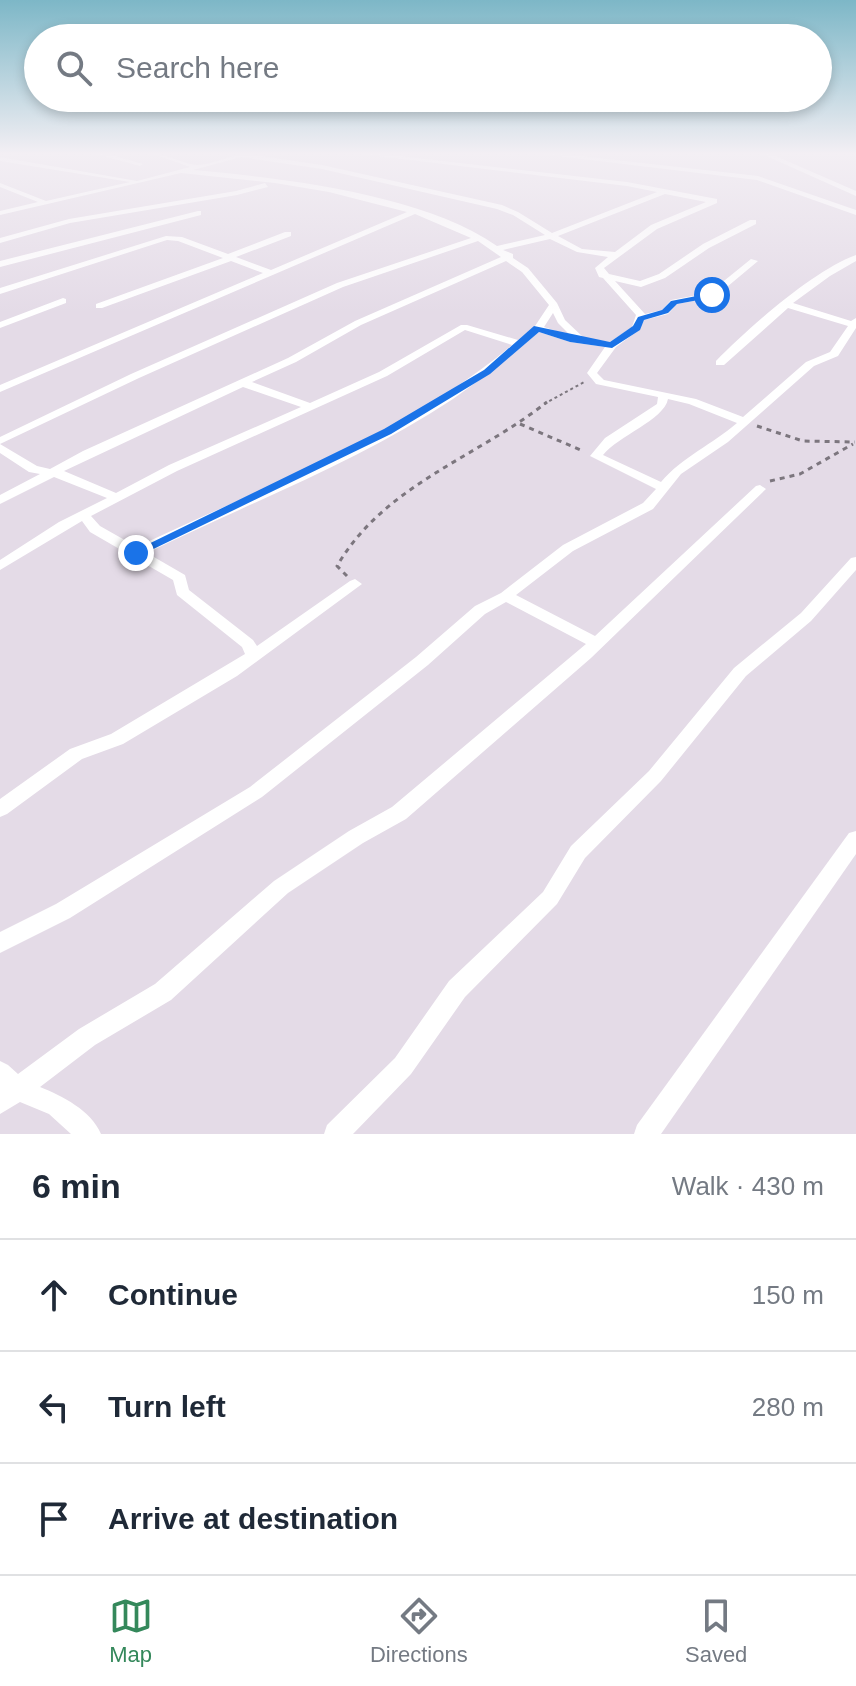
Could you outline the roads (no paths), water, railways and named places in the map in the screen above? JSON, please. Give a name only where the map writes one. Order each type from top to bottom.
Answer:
[{"type":"street","points":[[0,213],[28,207]]},
{"type":"street","points":[[0,241],[69,221],[153,207]]},
{"type":"street","points":[[393,207],[449,222],[510,256],[538,279],[561,321],[581,341]]},
{"type":"street","points":[[499,207],[513,211],[572,251],[615,255]]},
{"type":"street","points":[[497,249],[552,236],[625,207]]},
{"type":"street","points":[[641,318],[634,304],[601,275],[599,268],[654,227],[700,207]]},
{"type":"street","points":[[0,389],[414,212]]},
{"type":"street","points":[[0,264],[198,213]]},
{"type":"street","points":[[601,275],[641,284],[662,276],[706,246],[753,222]]},
{"type":"street","points":[[99,306],[288,234]]},
{"type":"street","points":[[0,291],[166,238],[179,239],[271,273]]},
{"type":"street","points":[[0,441],[135,376],[340,285],[479,238]]},
{"type":"street","points":[[0,500],[50,473],[243,383],[384,310],[510,256]]},
{"type":"street","points":[[720,363],[837,265],[856,258]]},
{"type":"street","points":[[743,421],[692,401],[663,397],[594,378],[592,373],[612,345],[636,328],[641,318],[665,312],[682,300],[712,295],[754,261]]},
{"type":"street","points":[[0,325],[63,301]]},
{"type":"street","points":[[136,553],[387,431],[487,372],[541,325],[554,305]]},
{"type":"street","points":[[0,943],[63,911],[246,799],[422,661],[480,610],[506,596],[568,548],[648,506],[677,471],[724,440],[743,421],[777,397],[810,364],[834,354],[854,323],[789,305]]},
{"type":"street","points":[[541,325],[561,321]]},
{"type":"street","points":[[541,325],[581,341],[612,345]]},
{"type":"street","points":[[0,566],[84,515],[309,406],[383,374],[464,327],[520,344]]},
{"type":"street","points":[[243,383],[309,406]]},
{"type":"street","points":[[662,487],[596,456],[608,442],[654,414],[662,405],[663,397]]},
{"type":"street","points":[[0,448],[33,469],[65,475],[118,498]]},
{"type":"street","points":[[6,1088],[163,992],[281,887],[356,837],[399,813],[596,643],[760,489]]},
{"type":"street","points":[[84,515],[95,529],[180,578],[182,592],[248,644],[253,656]]},
{"type":"street","points":[[336,1134],[403,1066],[457,989],[550,898],[578,852],[655,776],[740,672],[806,617],[856,561]]},
{"type":"street","points":[[0,809],[76,754],[117,739],[253,656],[355,584]]},
{"type":"street","points":[[506,596],[596,643]]},
{"type":"street","points":[[646,1134],[856,839]]},
{"type":"street","points":[[6,1088],[57,1106],[89,1134]]}]
